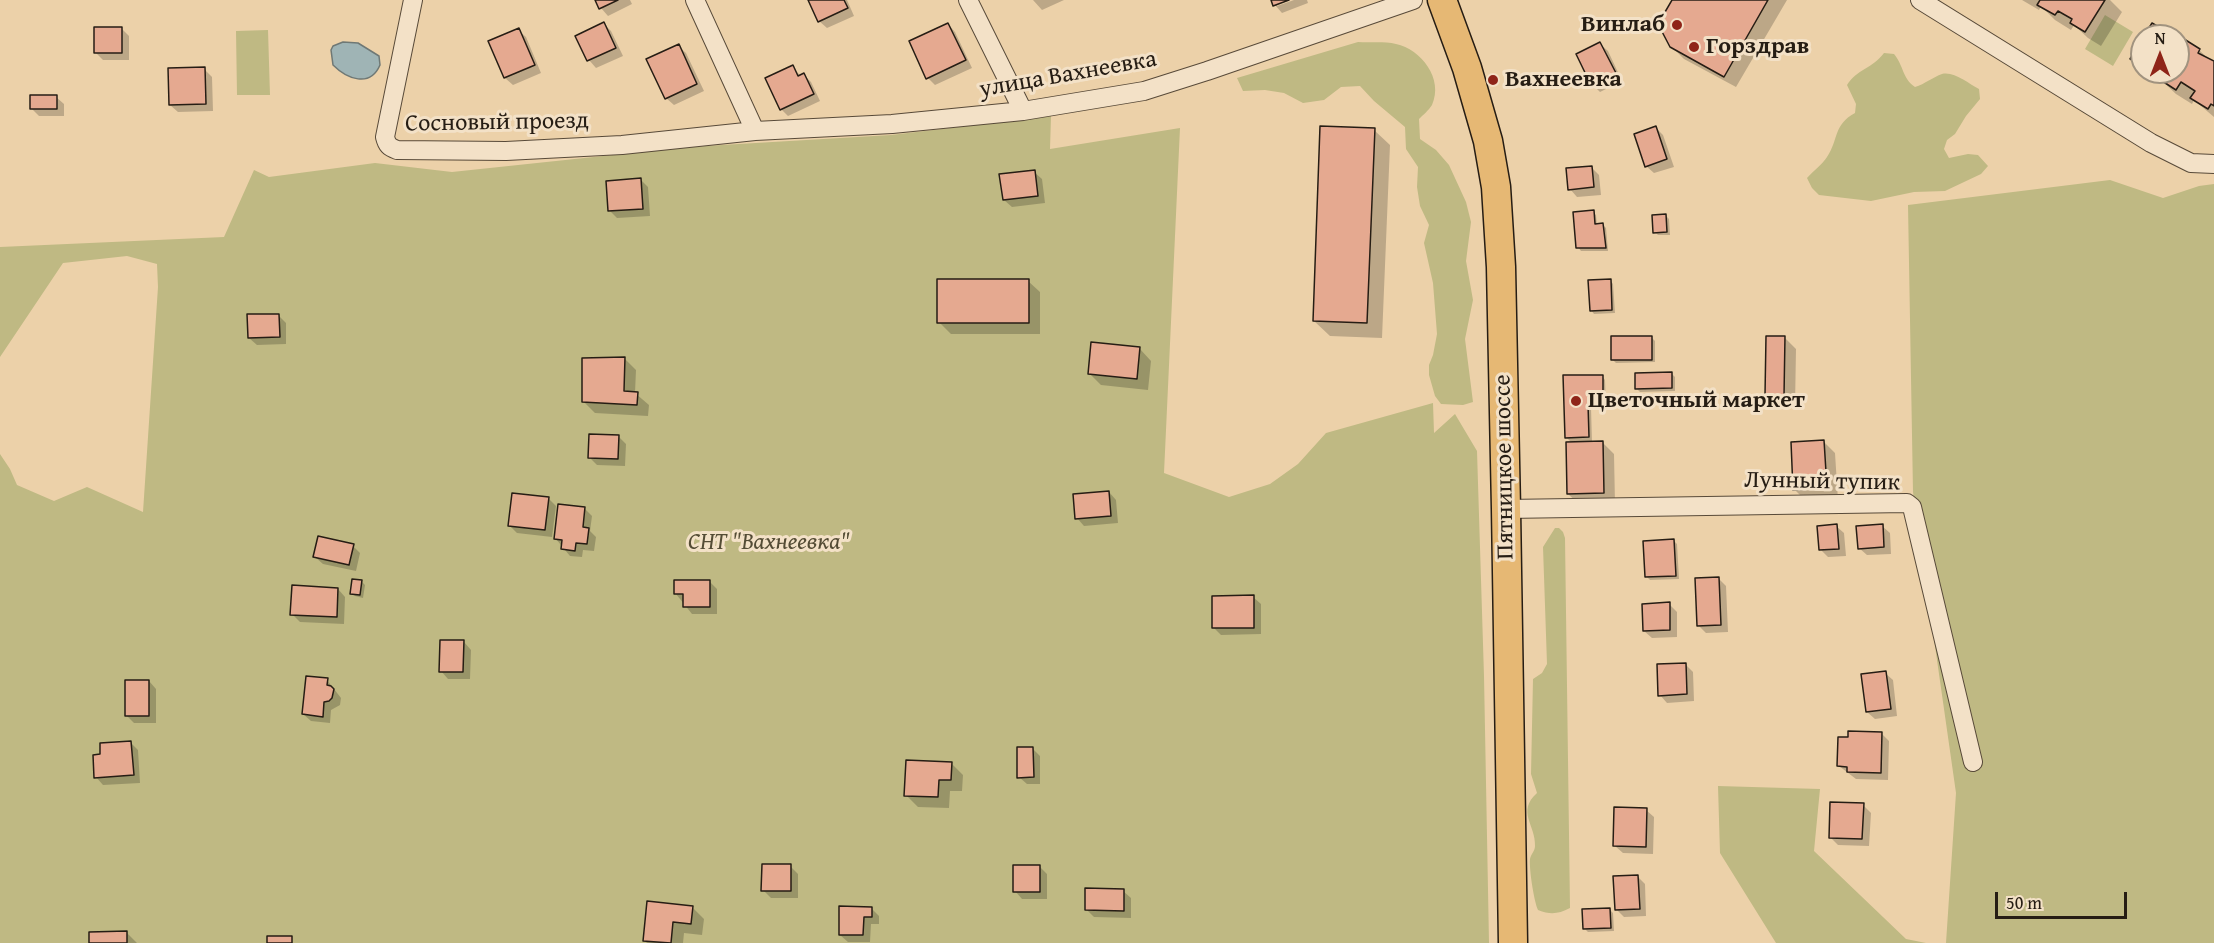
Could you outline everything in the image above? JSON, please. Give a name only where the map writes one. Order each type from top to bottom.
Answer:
[{"type":"main road","name":"Пятницкое шоссе","points":[[1442,0],[1467,68],[1488,141],[1496,187],[1501,267],[1513,943]]},
{"type":"street","name":"Сосновый проезд","points":[[413,0],[385,137],[390,148],[397,150],[506,151],[622,145],[755,130]]},
{"type":"street","points":[[695,0],[755,130]]},
{"type":"street","points":[[968,0],[1023,111]]},
{"type":"street","name":"улица Вахнеевка","points":[[755,130],[892,124],[1023,111],[1144,91],[1413,0]]},
{"type":"street","points":[[1920,0],[2151,143],[2191,163],[2214,164]]},
{"type":"street","name":"Лунный тупик","points":[[1506,509],[1907,503],[1912,507],[1972,762]]},
{"type":"green space","points":[[2105,15],[2130,30],[2130,37],[2113,66],[2085,49]]},
{"type":"green space","points":[[268,30],[270,95],[237,95],[236,31]]},
{"type":"green space","points":[[1358,42],[1396,44],[1414,52],[1428,67],[1435,85],[1432,105],[1419,119],[1420,139],[1436,150],[1449,165],[1466,202],[1471,222],[1466,261],[1473,300],[1465,339],[1473,402],[1463,405],[1441,404],[1435,396],[1429,375],[1429,365],[1437,334],[1433,283],[1424,243],[1429,225],[1420,206],[1417,187],[1418,167],[1406,149],[1405,127],[1360,86],[1341,87],[1324,100],[1303,103],[1284,93],[1265,90],[1243,91],[1237,78]]},
{"type":"green space","points":[[1884,53],[1894,54],[1908,80],[1915,87],[1939,75],[1947,74],[1956,76],[1979,89],[1980,99],[1955,134],[1947,140],[1944,149],[1949,158],[1968,154],[1978,155],[1988,166],[1981,174],[1945,191],[1914,192],[1871,201],[1819,195],[1807,178],[1827,157],[1843,122],[1855,113],[1856,104],[1847,85]]},
{"type":"green space","name":"СНТ \"Вахнеевка\"","points":[[1051,116],[1050,149],[1180,128],[1164,473],[1229,497],[1270,484],[1298,464],[1326,433],[1433,403],[1434,433],[1455,414],[1477,451],[1489,943],[0,943],[0,454],[17,485],[54,501],[87,487],[143,512],[158,287],[157,264],[127,256],[63,263],[0,357],[0,247],[224,237],[254,170],[269,177],[375,163],[452,172],[688,147],[891,135]]},
{"type":"green space","points":[[2110,180],[2163,198],[2199,186],[2214,184],[2214,943],[1946,943],[1956,793],[1913,492],[1908,205]]},
{"type":"green space","points":[[1555,528],[1563,532],[1565,538],[1570,908],[1551,913],[1538,910],[1535,900],[1530,864],[1535,848],[1535,838],[1527,813],[1531,800],[1537,793],[1531,774],[1533,679],[1542,673],[1547,664],[1543,547]]},
{"type":"green space","points":[[1718,786],[1820,789],[1814,851],[1906,939],[1926,943],[1776,943],[1720,853]]},
{"type":"shaded area","points":[[343,42],[358,43],[379,56],[380,65],[376,72],[370,77],[358,79],[345,74],[333,65],[331,50],[333,46]]},
{"type":"building","points":[[595,0],[618,0],[599,9]]},
{"type":"building","points":[[808,0],[844,0],[848,8],[818,22]]},
{"type":"building","points":[[1271,0],[1289,0],[1273,6]]},
{"type":"building","points":[[1672,0],[1768,0],[1724,77],[1670,47],[1658,24]]},
{"type":"building","points":[[2040,0],[2105,0],[2085,32],[2070,23],[2072,19],[2058,11],[2055,15],[2037,5]]},
{"type":"building","points":[[604,22],[616,48],[587,61],[575,36]]},
{"type":"building","points":[[948,23],[966,60],[926,79],[909,41]]},
{"type":"building","points":[[94,27],[122,27],[122,53],[94,53]]},
{"type":"building","points":[[519,28],[535,65],[504,78],[488,41]]},
{"type":"building","points":[[1600,42],[1616,73],[1591,85],[1576,54]]},
{"type":"building","points":[[2190,43],[2200,49],[2198,53],[2214,61],[2214,106],[2211,104],[2208,109],[2190,98],[2195,91],[2184,84],[2190,84]]},
{"type":"building","points":[[679,44],[697,84],[665,99],[646,59]]},
{"type":"building","points":[[793,65],[798,76],[804,73],[814,94],[780,110],[765,78]]},
{"type":"building","points":[[205,67],[206,104],[169,105],[168,68]]},
{"type":"building","points":[[2167,84],[2180,84],[2176,90]]},
{"type":"building","points":[[30,95],[57,95],[57,109],[30,109]]},
{"type":"building","points":[[1320,126],[1375,128],[1367,323],[1313,321]]},
{"type":"building","points":[[1656,126],[1667,159],[1645,167],[1634,134]]},
{"type":"building","points":[[1592,166],[1594,187],[1568,190],[1566,168]]},
{"type":"building","points":[[1035,170],[1038,196],[1003,200],[999,174]]},
{"type":"building","points":[[641,178],[643,209],[608,211],[606,181]]},
{"type":"building","points":[[1594,210],[1595,224],[1603,223],[1606,248],[1576,248],[1573,212]]},
{"type":"building","points":[[1666,214],[1667,232],[1653,233],[1652,215]]},
{"type":"building","points":[[937,279],[1029,279],[1029,323],[937,323]]},
{"type":"building","points":[[1611,279],[1612,310],[1590,311],[1588,280]]},
{"type":"building","points":[[247,314],[279,314],[280,337],[248,338]]},
{"type":"building","points":[[1611,336],[1652,336],[1652,360],[1611,360]]},
{"type":"building","points":[[1766,336],[1785,336],[1784,396],[1765,395]]},
{"type":"building","points":[[1091,342],[1140,347],[1137,379],[1088,374]]},
{"type":"building","points":[[625,357],[624,391],[638,392],[637,405],[582,402],[582,358]]},
{"type":"building","points":[[1672,372],[1672,388],[1635,389],[1635,373]]},
{"type":"building","points":[[1563,375],[1603,375],[1603,404],[1588,404],[1589,437],[1565,438]]},
{"type":"building","points":[[589,434],[619,435],[618,459],[588,458]]},
{"type":"building","points":[[1824,440],[1827,488],[1793,490],[1791,442]]},
{"type":"building","points":[[1603,441],[1604,493],[1567,494],[1566,442]]},
{"type":"building","points":[[1109,491],[1111,516],[1075,519],[1073,494]]},
{"type":"building","points":[[512,493],[549,497],[545,530],[508,526]]},
{"type":"building","points":[[558,504],[585,507],[583,527],[589,528],[587,544],[576,543],[575,551],[561,549],[562,540],[554,539]]},
{"type":"building","points":[[1837,524],[1839,549],[1819,550],[1817,526]]},
{"type":"building","points":[[1883,524],[1884,547],[1858,549],[1856,526]]},
{"type":"building","points":[[318,536],[354,544],[349,565],[313,557]]},
{"type":"building","points":[[1674,539],[1676,576],[1645,577],[1643,541]]},
{"type":"building","points":[[1719,577],[1721,625],[1697,626],[1695,578]]},
{"type":"building","points":[[352,579],[362,580],[360,595],[350,594]]},
{"type":"building","points":[[674,580],[710,580],[710,607],[683,607],[683,594],[674,594]]},
{"type":"building","points":[[292,585],[338,588],[337,617],[290,615]]},
{"type":"building","points":[[1254,595],[1254,628],[1212,628],[1212,596]]},
{"type":"building","points":[[1670,602],[1670,630],[1643,631],[1642,604]]},
{"type":"building","points":[[440,640],[464,640],[463,672],[439,672]]},
{"type":"building","points":[[1686,663],[1687,694],[1658,696],[1657,664]]},
{"type":"building","points":[[1886,671],[1891,709],[1866,712],[1861,674]]},
{"type":"building","points":[[306,676],[328,678],[327,685],[334,689],[332,698],[324,702],[323,717],[302,714]]},
{"type":"building","points":[[125,680],[149,680],[149,716],[125,716]]},
{"type":"building","points":[[1848,731],[1882,732],[1881,773],[1847,772],[1847,767],[1837,766],[1838,737],[1848,737]]},
{"type":"building","points":[[131,741],[134,775],[94,778],[93,755],[100,754],[100,743]]},
{"type":"building","points":[[1017,747],[1033,747],[1034,777],[1017,778]]},
{"type":"building","points":[[906,760],[952,762],[951,780],[939,780],[938,797],[904,796]]},
{"type":"building","points":[[1830,802],[1864,803],[1862,839],[1829,838]]},
{"type":"building","points":[[1614,807],[1647,808],[1646,847],[1613,846]]},
{"type":"building","points":[[762,864],[791,864],[791,891],[761,891]]},
{"type":"building","points":[[1013,865],[1040,865],[1040,892],[1013,892]]},
{"type":"building","points":[[1638,875],[1640,909],[1615,910],[1613,876]]},
{"type":"building","points":[[1085,888],[1124,889],[1124,911],[1085,910]]},
{"type":"building","points":[[647,901],[693,906],[691,924],[673,922],[671,943],[643,941]]},
{"type":"building","points":[[839,906],[872,907],[872,917],[864,917],[863,935],[839,935]]},
{"type":"building","points":[[1610,908],[1611,928],[1583,929],[1582,909]]},
{"type":"building","points":[[127,931],[127,943],[89,943],[89,932]]},
{"type":"building","points":[[267,936],[292,936],[292,943],[267,943]]},
{"type":"place","name":"Винлаб","points":[[1677,25]]},
{"type":"place","name":"Горздрав","points":[[1694,47]]},
{"type":"place","name":"Вахнеевка","points":[[1493,80]]},
{"type":"place","name":"Цветочный маркет","points":[[1576,401]]}]
